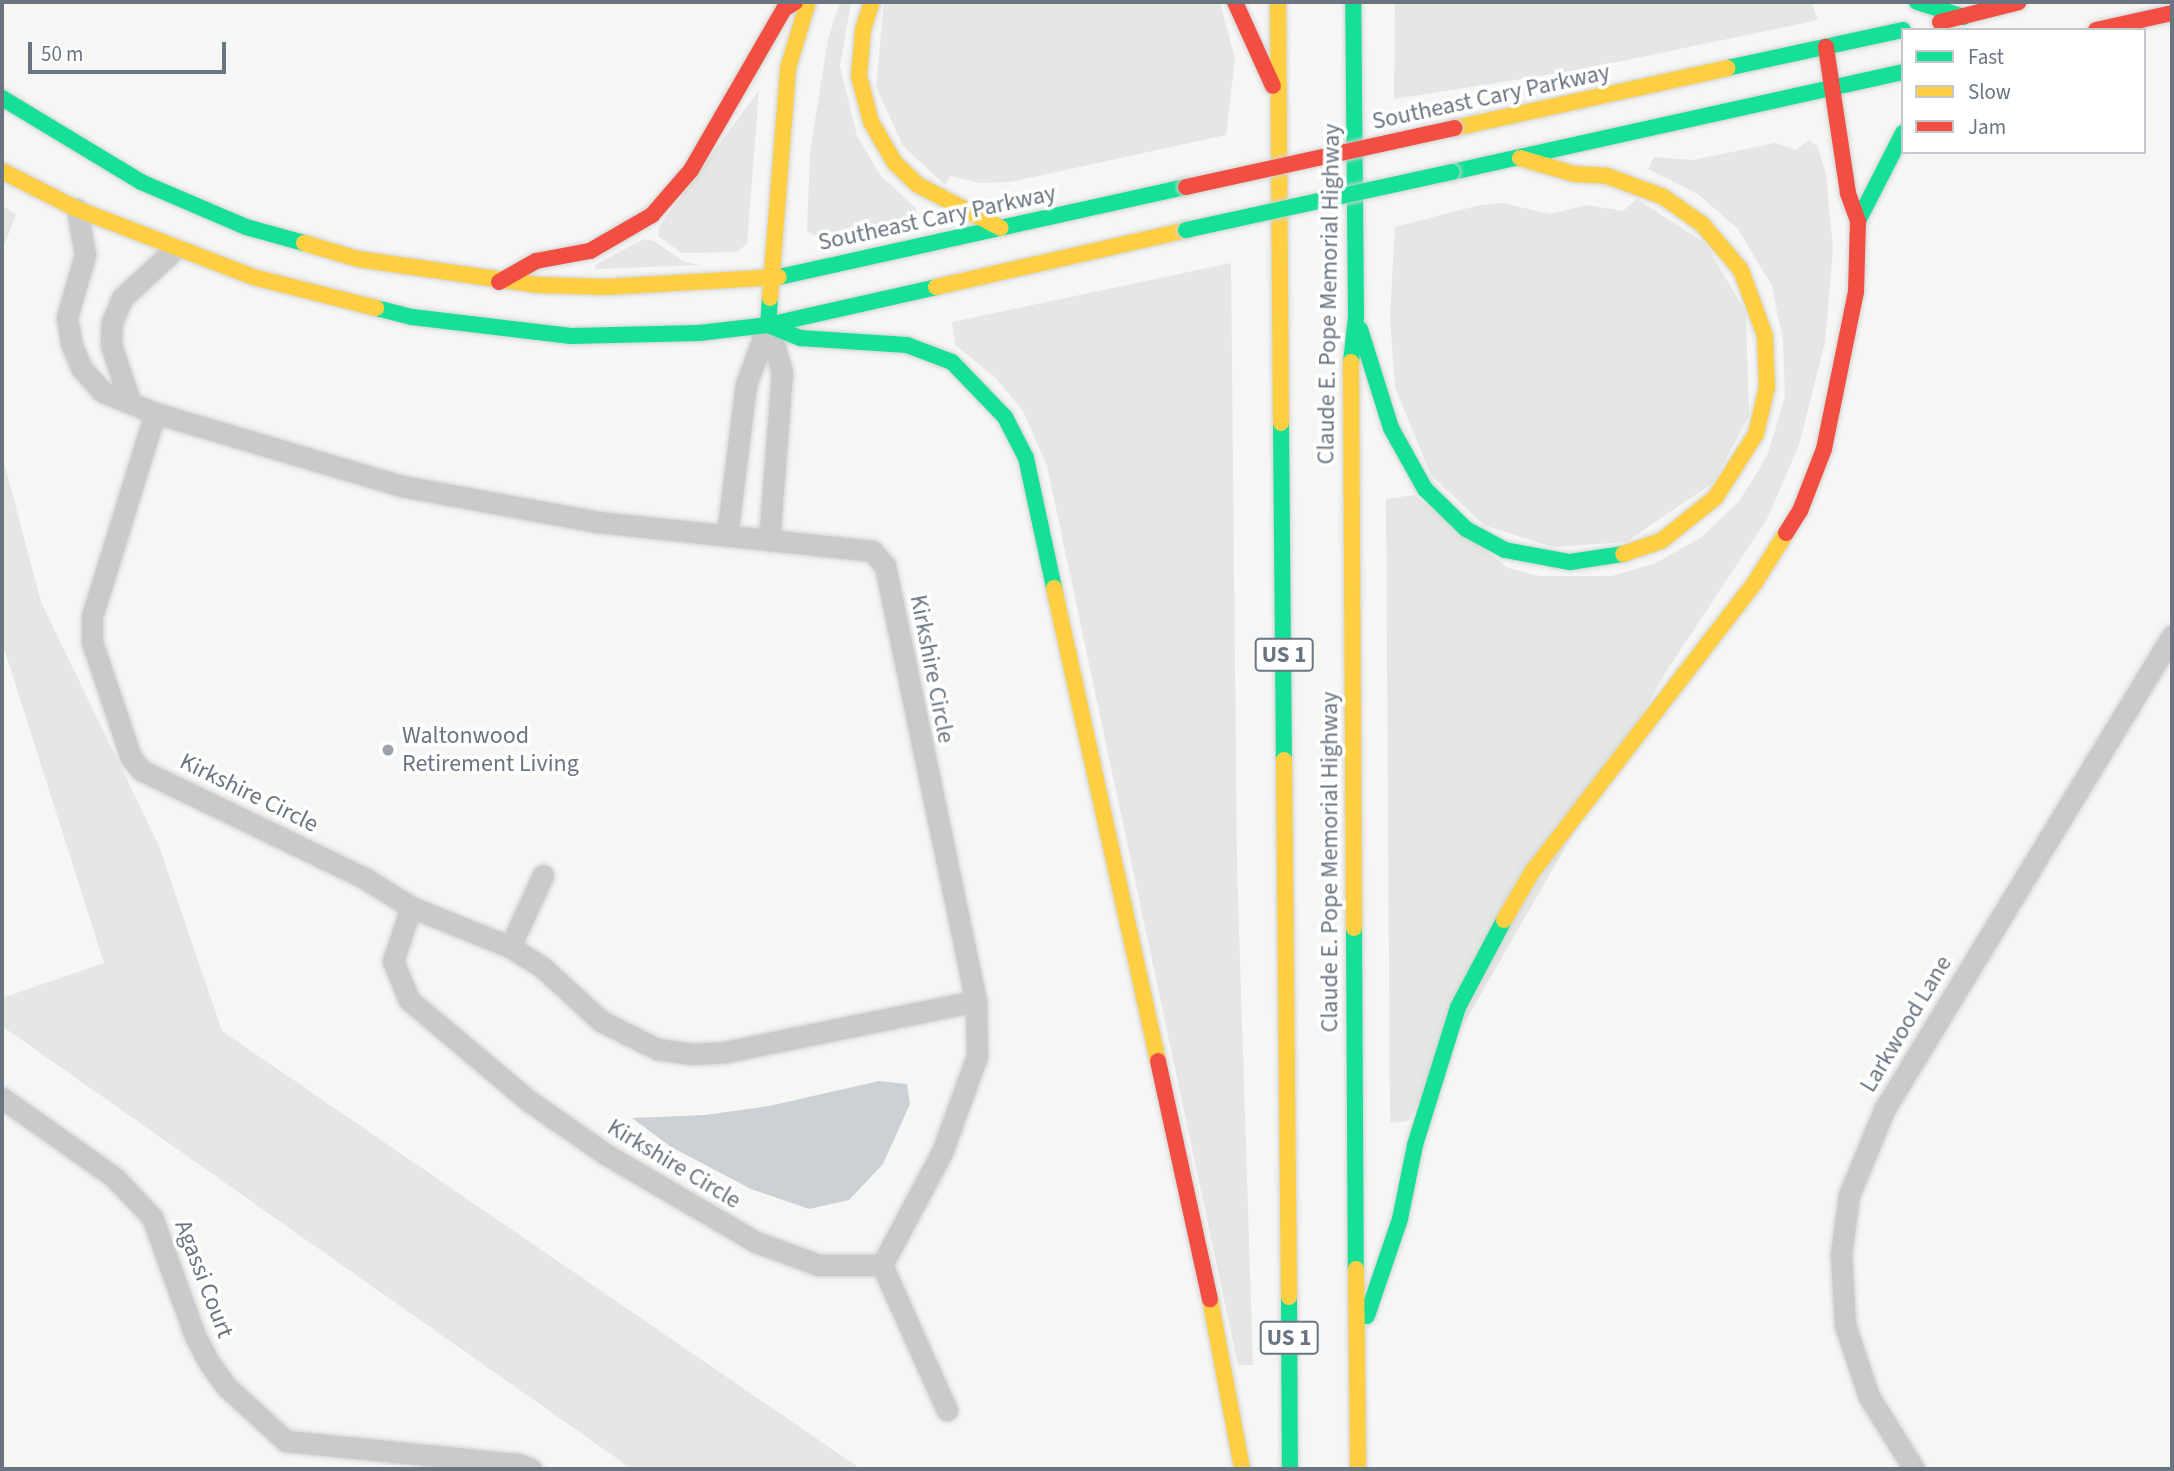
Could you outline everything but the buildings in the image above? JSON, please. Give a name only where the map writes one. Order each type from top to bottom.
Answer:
[{"type":"main road","points":[[499,282],[536,261],[590,251],[652,215],[691,170],[784,9],[795,2]]},
{"type":"main road","points":[[768,325],[769,279],[788,68],[808,2]]},
{"type":"main road","points":[[872,2],[863,30],[859,76],[871,122],[895,163],[918,186],[1001,228]]},
{"type":"main road","points":[[1235,2],[1280,102]]},
{"type":"main road","name":"Claude E. Pope Memorial Highway","points":[[1278,2],[1290,1469]]},
{"type":"main road","name":"Claude E. Pope Memorial Highway","points":[[1353,2],[1356,317],[1349,386],[1358,1469]]},
{"type":"main road","points":[[1917,2],[1964,17]]},
{"type":"main road","name":"Southeast Cary Parkway","points":[[1913,28],[2019,2]]},
{"type":"main road","points":[[2105,28],[2172,13]]},
{"type":"main road","name":"Southeast Cary Parkway","points":[[2,98],[141,182],[246,227],[358,259],[499,282],[606,287],[769,279],[1901,31]]},
{"type":"main road","points":[[1357,1346],[1399,1219],[1415,1145],[1458,1007],[1489,946],[1532,872],[1754,584],[1800,511],[1824,449],[1845,363],[1856,292],[1858,221],[1848,193],[1826,47]]},
{"type":"main road","points":[[2,171],[77,209],[174,250],[334,299],[462,326],[571,336],[675,334],[768,325],[1901,72]]},
{"type":"main road","points":[[1858,221],[1901,137]]},
{"type":"main road","points":[[1356,317],[1391,428],[1409,464],[1449,515],[1483,539],[1527,556],[1595,560],[1661,541],[1716,498],[1756,433],[1767,387],[1765,336],[1741,270],[1702,224],[1662,196],[1619,179],[1574,174],[1520,158]]},
{"type":"main road","points":[[768,325],[800,338],[897,343],[952,362],[1005,417],[1026,458],[1222,1354],[1242,1469]]},
{"type":"street","name":"Kirkshire Circle","points":[[77,209],[85,255],[67,317],[71,344],[82,369],[103,392],[155,413],[402,486],[598,522],[872,551],[885,566],[976,1001],[977,1056],[971,1084],[943,1152],[882,1265],[819,1265],[756,1242],[667,1194],[529,1101],[420,1011],[399,984],[393,961],[411,907],[366,879],[141,770],[131,758],[92,642],[92,616],[155,413]]},
{"type":"street","points":[[130,402],[111,345],[112,322],[122,299],[174,250]]},
{"type":"street","points":[[727,536],[746,384],[768,325]]},
{"type":"street","points":[[768,325],[782,372],[769,541]]},
{"type":"street","name":"Larkwood Lane","points":[[1914,1469],[1869,1397],[1845,1325],[1841,1254],[1849,1195],[1884,1110],[2172,636]]},
{"type":"street","points":[[510,947],[543,875]]},
{"type":"street","points":[[411,907],[510,947],[543,968],[601,1021],[629,1038],[657,1049],[691,1054],[725,1052],[976,1001]]},
{"type":"street","name":"Agassi Court","points":[[2,1098],[114,1177],[152,1217],[195,1336],[210,1364],[227,1387],[286,1441],[518,1464],[531,1469]]},
{"type":"street","points":[[882,1265],[947,1410]]},
{"type":"shaded area","points":[[840,2],[851,2],[840,66],[857,136],[881,176],[916,208],[916,218],[816,236],[807,231],[810,152],[828,39]]},
{"type":"shaded area","points":[[884,2],[1220,2],[1235,59],[1226,135],[1010,182],[980,183],[950,176],[945,185],[903,146],[876,87]]},
{"type":"shaded area","points":[[1395,2],[1811,2],[1818,20],[1584,69],[1394,99]]},
{"type":"shaded area","points":[[759,90],[747,244],[736,252],[682,253],[658,236],[659,227]]},
{"type":"shaded area","points":[[1809,140],[1818,147],[1826,175],[1833,248],[1825,342],[1799,445],[1767,519],[1668,669],[1408,1121],[1390,1123],[1386,499],[1414,495],[1508,568],[1539,576],[1611,576],[1654,564],[1702,537],[1740,500],[1767,456],[1785,397],[1783,341],[1772,286],[1738,229],[1698,194],[1648,169],[1654,157],[1693,160],[1775,143],[1796,150]]},
{"type":"shaded area","points":[[1637,199],[1706,244],[1746,313],[1749,416],[1713,483],[1626,542],[1553,547],[1484,525],[1431,475],[1395,388],[1390,316],[1395,227],[1480,205],[1502,203],[1550,214],[1586,205],[1623,211]]},
{"type":"shaded area","points":[[2,206],[16,214],[2,251]]},
{"type":"shaded area","points":[[644,239],[654,241],[684,262],[700,265],[596,269],[595,265]]},
{"type":"shaded area","points":[[1231,263],[1237,867],[1253,1365],[1238,1365],[1047,466],[1023,411],[996,378],[955,345],[952,322]]},
{"type":"shaded area","points":[[2,455],[41,602],[159,846],[222,1031],[861,1469],[632,1469],[2,1026],[2,998],[104,963],[2,642]]},
{"type":"shaded area","points":[[879,1081],[907,1084],[910,1104],[883,1164],[849,1200],[809,1209],[751,1189],[671,1147],[632,1118],[705,1115],[769,1106]]},
{"type":"traffic: fast","points":[[1351,362],[1356,317],[1353,2]]},
{"type":"traffic: fast","points":[[1917,2],[1964,17]]},
{"type":"traffic: fast","points":[[1727,68],[1901,30]]},
{"type":"traffic: fast","points":[[1452,172],[1901,72]]},
{"type":"traffic: fast","points":[[2,98],[141,182],[246,227],[304,243]]},
{"type":"traffic: fast","points":[[1858,221],[1901,137]]},
{"type":"traffic: fast","points":[[1186,230],[1452,172]]},
{"type":"traffic: fast","points":[[779,277],[1186,187]]},
{"type":"traffic: fast","points":[[376,308],[412,317],[571,336],[699,333],[768,325],[936,287]]},
{"type":"traffic: fast","points":[[770,298],[768,325],[800,338],[907,345],[952,362],[1005,417],[1026,458],[1054,588]]},
{"type":"traffic: fast","points":[[1360,329],[1391,428],[1425,489],[1466,529],[1505,550],[1570,562],[1623,554]]},
{"type":"traffic: fast","points":[[1281,423],[1284,760]]},
{"type":"traffic: fast","points":[[1367,1316],[1400,1219],[1415,1145],[1458,1007],[1504,920]]},
{"type":"traffic: fast","points":[[1354,928],[1356,1269]]},
{"type":"traffic: fast","points":[[1289,1297],[1290,1469]]},
{"type":"traffic: slow","points":[[770,298],[788,68],[808,2]]},
{"type":"traffic: slow","points":[[872,2],[863,30],[859,76],[871,122],[895,163],[918,185],[1001,228]]},
{"type":"traffic: slow","points":[[1278,2],[1281,423]]},
{"type":"traffic: slow","points":[[1455,128],[1727,68]]},
{"type":"traffic: slow","points":[[1520,158],[1574,174],[1607,176],[1662,196],[1702,224],[1741,270],[1765,336],[1767,387],[1756,434],[1715,498],[1661,541],[1623,554]]},
{"type":"traffic: slow","points":[[2,171],[77,209],[253,277],[376,308]]},
{"type":"traffic: slow","points":[[936,287],[1186,230]]},
{"type":"traffic: slow","points":[[304,243],[358,259],[538,285],[606,287],[779,277]]},
{"type":"traffic: slow","points":[[1351,362],[1354,928]]},
{"type":"traffic: slow","points":[[1504,920],[1532,872],[1754,584],[1786,533]]},
{"type":"traffic: slow","points":[[1054,588],[1158,1061]]},
{"type":"traffic: slow","points":[[1284,760],[1289,1297]]},
{"type":"traffic: slow","points":[[1356,1269],[1358,1469]]},
{"type":"traffic: slow","points":[[1210,1299],[1242,1469]]},
{"type":"traffic: jam","points":[[499,282],[536,261],[590,251],[652,215],[691,170],[784,9],[795,2]]},
{"type":"traffic: jam","points":[[1235,2],[1273,86]]},
{"type":"traffic: jam","points":[[1940,22],[2019,2]]},
{"type":"traffic: jam","points":[[2105,28],[2172,13]]},
{"type":"traffic: jam","points":[[1786,533],[1800,511],[1824,449],[1856,292],[1858,221],[1848,193],[1826,47]]},
{"type":"traffic: jam","points":[[1186,187],[1455,128]]},
{"type":"traffic: jam","points":[[1158,1061],[1210,1299]]},
{"type":"place","name":"Waltonwood Retirement Living","points":[[388,750]]}]
